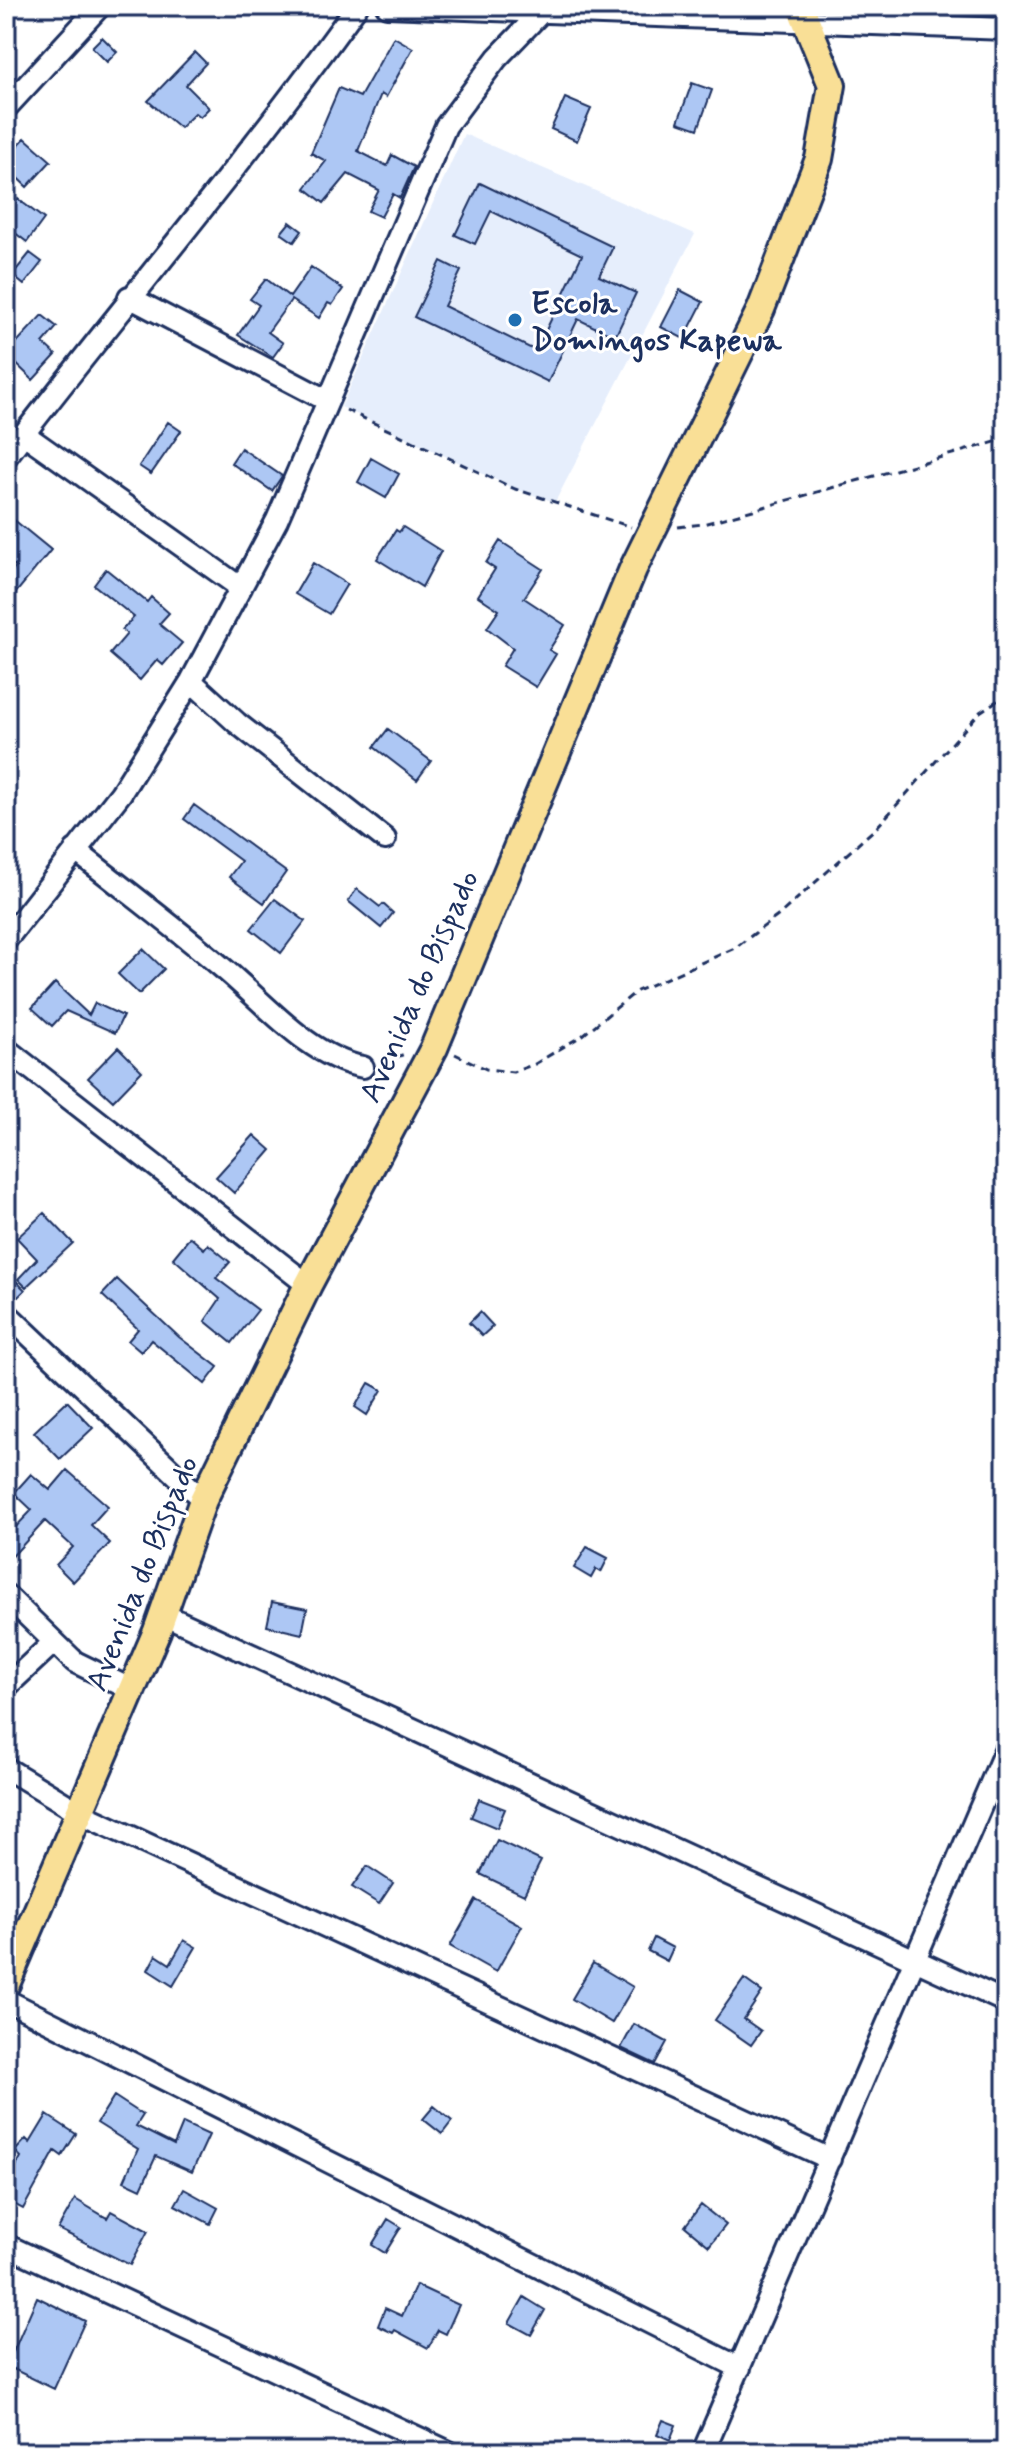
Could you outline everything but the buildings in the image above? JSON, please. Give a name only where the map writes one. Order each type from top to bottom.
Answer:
[{"type":"main road","name":"Avenida do Bispado","points":[[6,1984],[82,1814],[163,1614],[203,1500],[308,1285],[434,1048],[633,569],[761,309],[819,159],[832,85],[804,14]]},
{"type":"street","points":[[6,108],[100,6]]},
{"type":"street","points":[[6,457],[129,297],[240,164],[357,6]]},
{"type":"street","points":[[387,6],[804,14],[1006,29]]},
{"type":"street","points":[[6,940],[121,793],[191,681],[277,520],[446,126],[497,58],[542,9]]},
{"type":"street","points":[[129,297],[328,401]]},
{"type":"street","points":[[24,434],[241,588]]},
{"type":"street","points":[[191,681],[237,723],[385,839]]},
{"type":"street","points":[[75,850],[223,968],[301,1036],[342,1063],[363,1067]]},
{"type":"street","points":[[6,1049],[308,1285]]},
{"type":"street","points":[[6,1313],[203,1500]]},
{"type":"street","points":[[6,1595],[75,1662],[132,1690]]},
{"type":"street","points":[[163,1614],[1006,2002]]},
{"type":"street","points":[[6,1687],[54,1642]]},
{"type":"street","points":[[703,2452],[1006,1748]]},
{"type":"street","points":[[6,1768],[82,1814],[830,2159]]},
{"type":"street","points":[[6,2000],[740,2368]]},
{"type":"street","points":[[6,2245],[449,2452]]},
{"type":"path","points":[[363,1067],[434,1048],[486,1069],[513,1072],[535,1064],[583,1035],[637,991],[735,948],[779,915],[877,827],[980,712],[1006,695]]},
{"type":"shaded area","name":"Escola Domingos Kapewa","points":[[464,134],[695,234],[555,502],[515,489],[341,407]]},
{"type":"place","name":"Escola Domingos Kapewa","points":[[515,320]]}]
